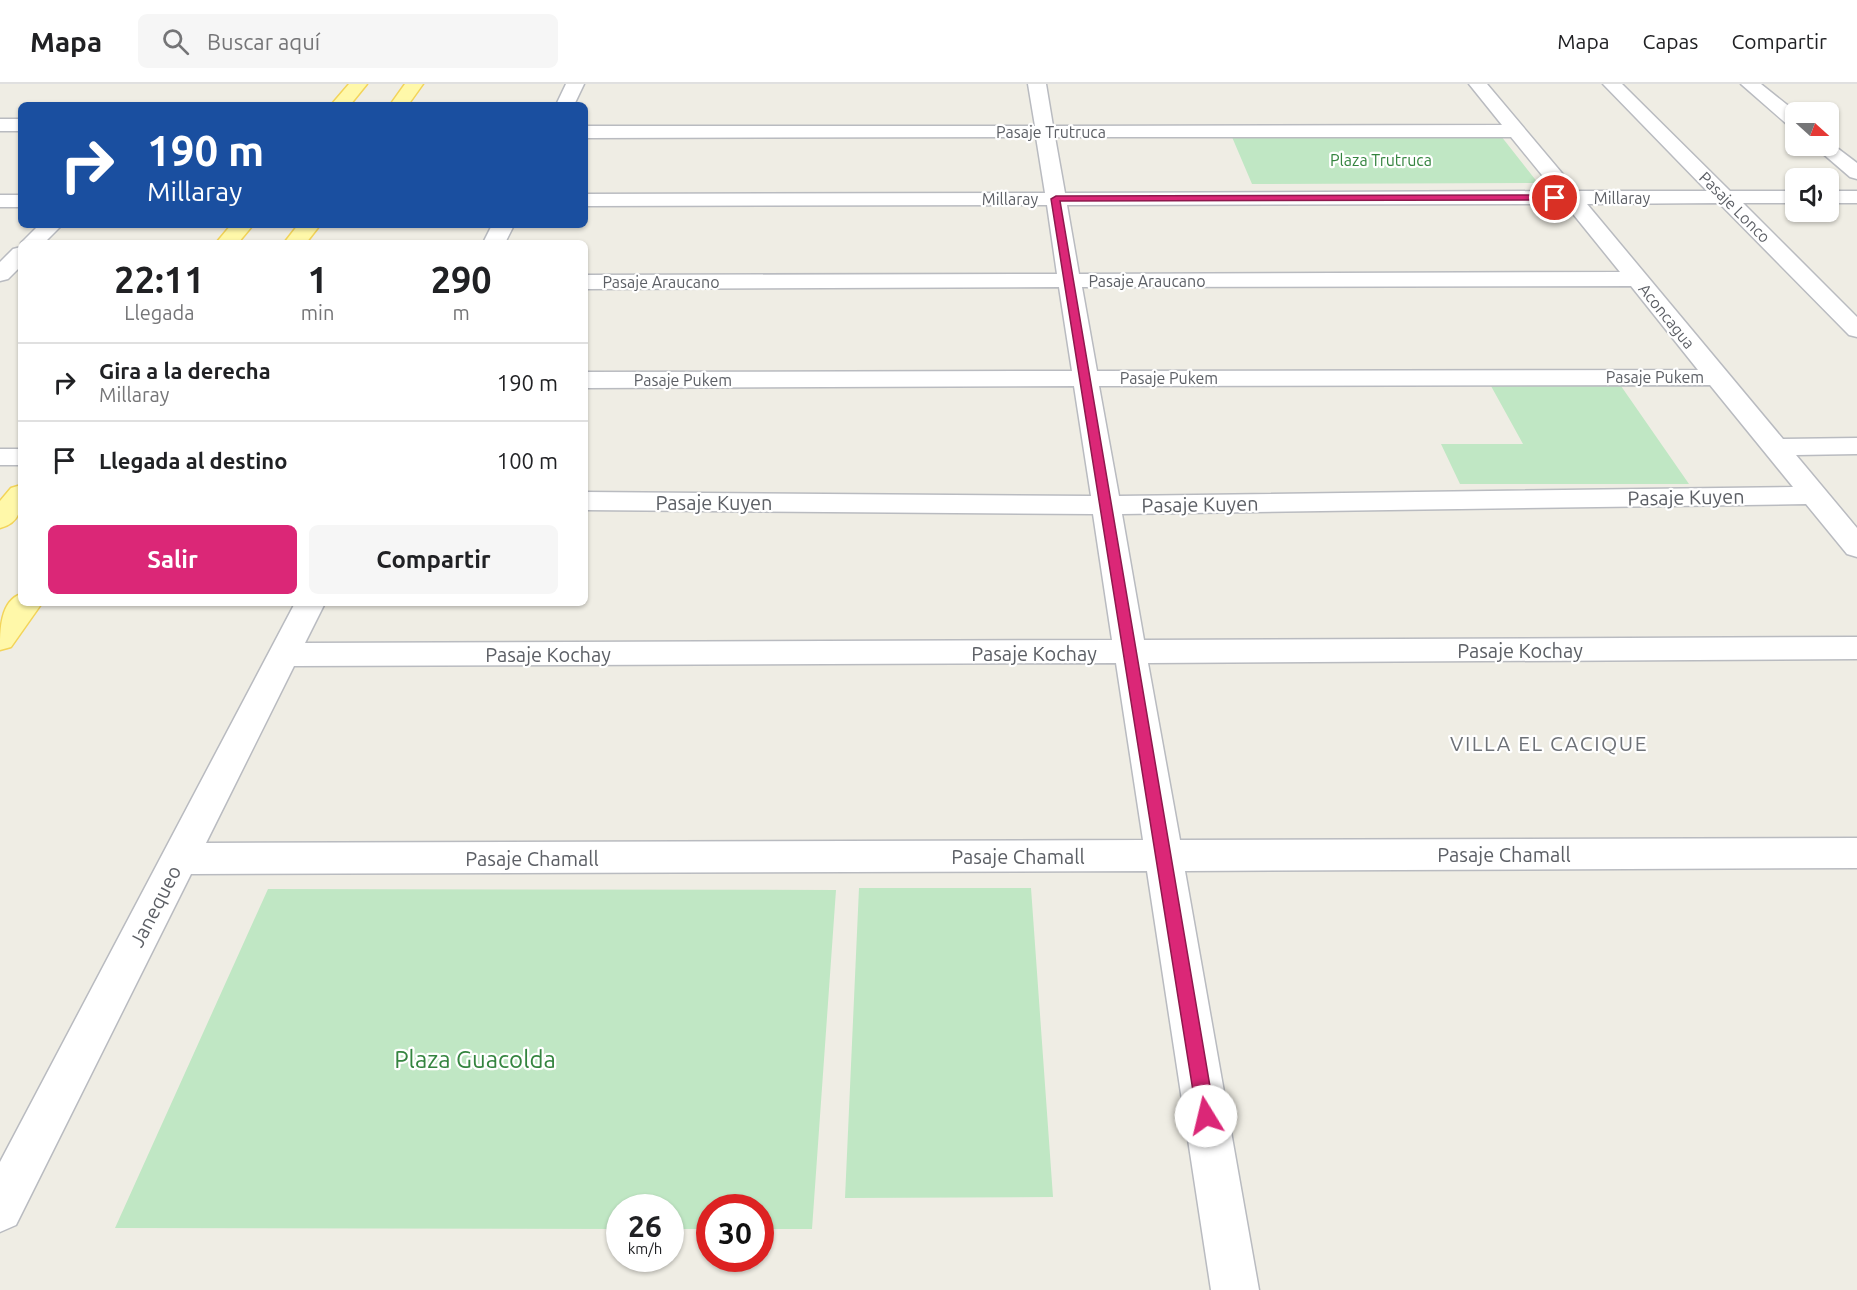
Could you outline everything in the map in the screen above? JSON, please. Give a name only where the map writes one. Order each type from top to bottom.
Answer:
[{"type":"main road","points":[[343,102],[358,84]]},
{"type":"main road","points":[[401,102],[414,84]]},
{"type":"main road","points":[[230,240],[240,228]]},
{"type":"main road","points":[[0,519],[18,498]]},
{"type":"main road","points":[[0,639],[25,606]]},
{"type":"street","points":[[566,102],[575,84]]},
{"type":"street","points":[[1037,84],[1235,1290]]},
{"type":"street","name":"Aconcagua","points":[[1478,84],[1857,547]]},
{"type":"street","name":"Pasaje Lonco","points":[[1612,84],[1857,330]]},
{"type":"street","points":[[1750,84],[1785,113]]},
{"type":"street","points":[[0,125],[18,125]]},
{"type":"street","name":"Pasaje Trutruca","points":[[588,132],[1516,131]]},
{"type":"street","points":[[1836,156],[1857,173]]},
{"type":"street","name":"Millaray","points":[[588,200],[1785,197]]},
{"type":"street","points":[[1839,197],[1857,197]]},
{"type":"street","points":[[0,201],[18,201]]},
{"type":"street","points":[[35,240],[48,228]]},
{"type":"street","points":[[0,274],[18,257]]},
{"type":"street","name":"Pasaje Araucano","points":[[588,282],[1638,279]]},
{"type":"street","name":"Pasaje Pukem","points":[[588,380],[1718,377]]},
{"type":"street","points":[[1774,447],[1857,446]]},
{"type":"street","points":[[0,457],[18,457]]},
{"type":"street","name":"Pasaje Kuyen","points":[[588,501],[1106,505],[1815,495]]},
{"type":"street","name":"Janequeo","points":[[0,1209],[308,606]]},
{"type":"street","name":"Pasaje Kochay","points":[[283,655],[1857,648]]},
{"type":"street","name":"Pasaje Chamall","points":[[179,859],[1857,853]]},
{"type":"green space","name":"Plaza Trutruca","points":[[1501,136],[1538,183],[1252,184],[1232,137]]},
{"type":"green space","points":[[1491,386],[1621,386],[1689,484],[1460,484],[1441,444],[1523,444]]},
{"type":"green space","points":[[859,888],[1031,888],[1053,1197],[845,1198]]},
{"type":"green space","name":"Plaza Guacolda","points":[[268,889],[836,890],[812,1229],[774,1229],[774,1194],[696,1194],[696,1229],[684,1229],[684,1194],[606,1194],[606,1229],[115,1228]]},
{"type":"district","name":"VILLA EL CACIQUE","points":[[1549,743]]},
{"type":"route","points":[[1206,1116],[1056,199],[1555,198]]}]
